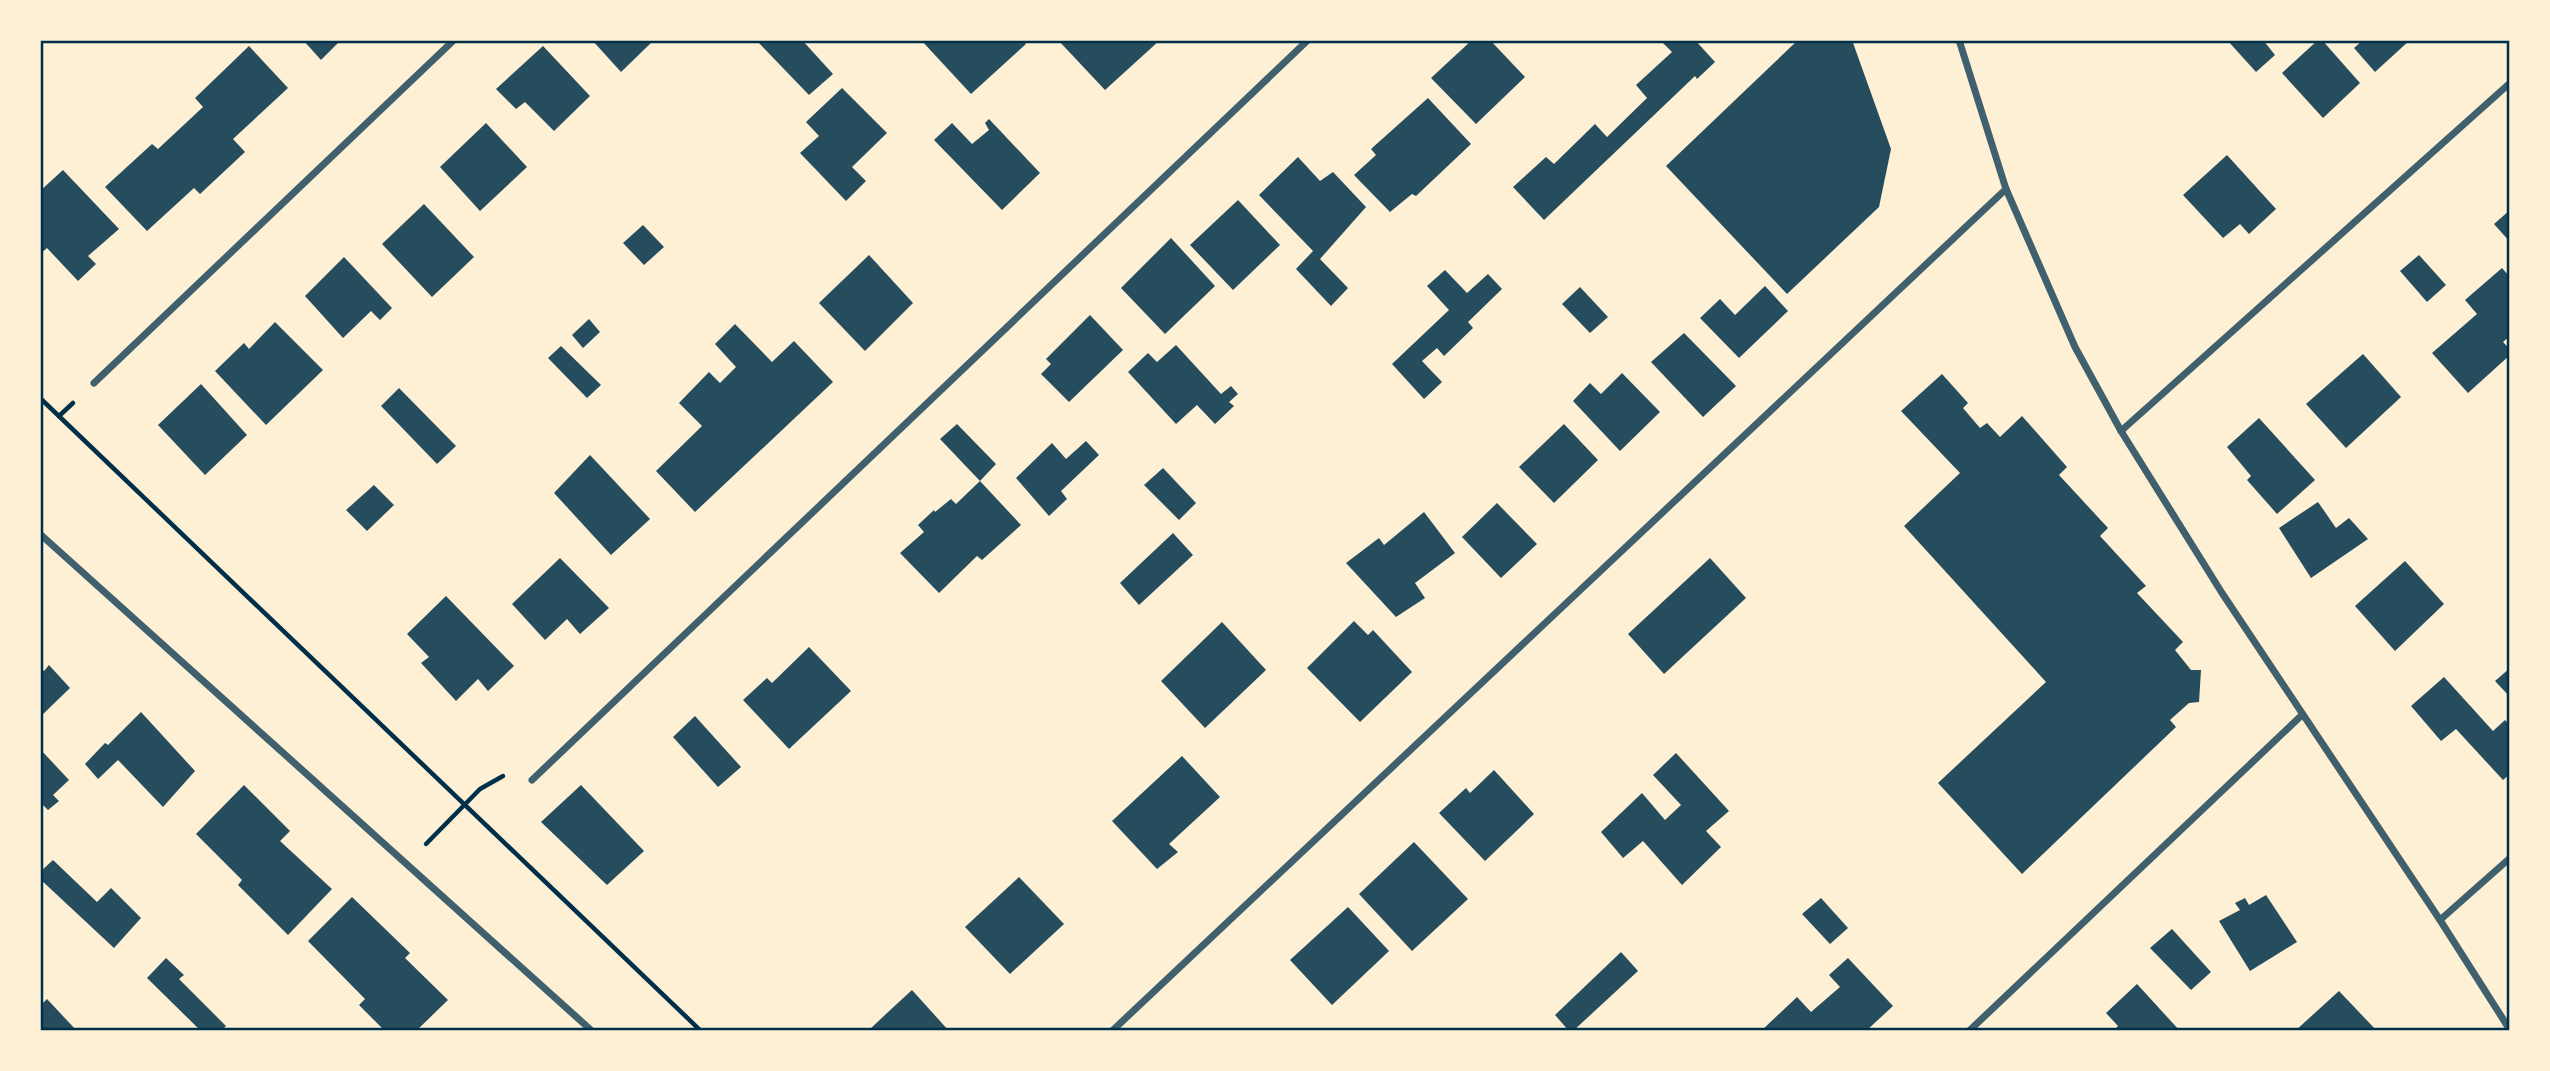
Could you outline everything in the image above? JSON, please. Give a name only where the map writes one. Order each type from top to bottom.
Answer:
[{"type":"street","points":[[94,383],[454,40]]},
{"type":"street","points":[[531,780],[1308,40]]},
{"type":"street","points":[[1959,40],[2006,189],[2075,347],[2120,431],[2222,593],[2510,1030]]},
{"type":"street","points":[[2120,431],[2510,83]]},
{"type":"street","points":[[1112,1031],[2006,189]]},
{"type":"street","points":[[40,534],[592,1031]]},
{"type":"street","points":[[1969,1031],[2302,715]]},
{"type":"street","points":[[2440,920],[2510,858]]},
{"type":"path","points":[[40,398],[701,1031]]},
{"type":"path","points":[[408,864],[480,789],[502,776],[531,780]]},
{"type":"building","points":[[303,40],[341,40],[321,60]]},
{"type":"building","points":[[592,40],[654,40],[621,72]]},
{"type":"building","points":[[756,40],[802,40],[833,74],[809,95]]},
{"type":"building","points":[[921,40],[1022,40],[1026,44],[971,94]]},
{"type":"building","points":[[1058,40],[1160,40],[1105,90]]},
{"type":"building","points":[[1472,40],[1490,40],[1525,77],[1476,124],[1431,78]]},
{"type":"building","points":[[1660,40],[1695,40],[1715,62],[1697,79],[1695,76],[1544,220],[1513,187],[1546,157],[1554,164],[1595,124],[1607,137],[1647,98],[1636,85],[1672,52]]},
{"type":"building","points":[[1798,40],[1852,40],[1891,149],[1879,207],[1787,294],[1666,166]]},
{"type":"building","points":[[2227,40],[2263,40],[2275,55],[2256,72]]},
{"type":"building","points":[[2318,40],[2322,40],[2360,83],[2323,118],[2282,73]]},
{"type":"building","points":[[2363,40],[2410,40],[2375,72],[2354,48]]},
{"type":"building","points":[[249,46],[288,88],[233,139],[245,152],[200,194],[194,188],[147,231],[105,187],[152,144],[158,149],[203,107],[195,98]]},
{"type":"building","points":[[543,46],[590,96],[554,131],[525,102],[516,109],[496,89]]},
{"type":"building","points":[[842,88],[887,133],[852,167],[866,181],[846,201],[800,153],[819,136],[806,122]]},
{"type":"building","points":[[1428,98],[1471,144],[1416,196],[1412,194],[1390,212],[1354,175],[1376,155],[1371,149]]},
{"type":"building","points":[[989,119],[1040,173],[1002,210],[934,140],[952,123],[972,144],[989,130],[985,123]]},
{"type":"building","points":[[486,123],[527,167],[480,211],[440,167]]},
{"type":"building","points":[[2227,155],[2276,209],[2249,234],[2240,224],[2223,238],[2183,195]]},
{"type":"building","points":[[1298,157],[1320,181],[1333,172],[1366,207],[1320,259],[1348,288],[1331,306],[1296,269],[1313,251],[1259,195]]},
{"type":"building","points":[[63,170],[119,229],[88,256],[96,264],[78,281],[47,248],[40,254],[40,191]]},
{"type":"building","points":[[1238,200],[1280,245],[1233,290],[1190,245]]},
{"type":"building","points":[[424,204],[474,257],[432,297],[382,244]]},
{"type":"building","points":[[2510,210],[2510,242],[2494,224]]},
{"type":"building","points":[[643,225],[664,247],[644,265],[623,243]]},
{"type":"building","points":[[1171,238],[1215,286],[1165,334],[1121,288]]},
{"type":"building","points":[[869,255],[913,303],[865,351],[819,303]]},
{"type":"building","points":[[2419,255],[2446,285],[2427,302],[2400,271]]},
{"type":"building","points":[[344,257],[392,308],[380,320],[371,311],[343,338],[305,296]]},
{"type":"building","points":[[2502,268],[2510,277],[2510,336],[2503,342],[2510,349],[2510,355],[2468,393],[2432,353],[2477,314],[2465,300]]},
{"type":"building","points":[[1445,270],[1467,293],[1488,274],[1502,289],[1468,322],[1473,328],[1444,356],[1437,348],[1422,361],[1442,382],[1424,399],[1392,364],[1449,310],[1427,286]]},
{"type":"building","points":[[1765,286],[1788,311],[1739,358],[1700,318],[1720,299],[1735,315]]},
{"type":"building","points":[[1580,287],[1608,317],[1590,333],[1562,304]]},
{"type":"building","points":[[1090,315],[1123,350],[1069,402],[1041,374],[1051,364],[1046,359]]},
{"type":"building","points":[[589,319],[600,332],[583,348],[572,335]]},
{"type":"building","points":[[275,322],[323,370],[266,425],[215,371],[244,343],[249,349]]},
{"type":"building","points":[[735,324],[772,362],[794,341],[833,382],[695,512],[656,471],[702,426],[679,403],[709,372],[720,383],[736,367],[715,344]]},
{"type":"building","points":[[1684,333],[1736,386],[1703,417],[1651,362]]},
{"type":"building","points":[[1176,345],[1221,394],[1231,386],[1238,394],[1229,402],[1234,406],[1215,424],[1197,405],[1176,424],[1128,372],[1148,353],[1157,362]]},
{"type":"building","points":[[561,346],[601,385],[587,398],[548,358]]},
{"type":"building","points":[[2363,354],[2401,397],[2346,448],[2306,404]]},
{"type":"building","points":[[1622,373],[1660,412],[1620,451],[1573,401],[1590,383],[1601,394]]},
{"type":"building","points":[[1942,374],[1968,403],[1963,408],[1980,428],[1987,423],[2000,437],[2022,416],[2067,467],[2059,475],[2108,528],[2100,536],[2146,586],[2137,593],[2183,642],[2175,650],[2191,670],[2201,670],[2199,702],[2189,703],[2170,720],[2176,727],[2022,874],[1938,783],[2046,682],[1904,526],[1960,473],[1901,411]]},
{"type":"building","points":[[201,384],[247,435],[205,475],[158,425]]},
{"type":"building","points":[[399,388],[456,446],[437,464],[381,406]]},
{"type":"building","points":[[2259,418],[2315,480],[2277,514],[2247,480],[2251,476],[2227,447]]},
{"type":"building","points":[[957,424],[996,464],[980,481],[940,439]]},
{"type":"building","points":[[1564,424],[1598,460],[1554,503],[1519,467]]},
{"type":"building","points":[[1086,441],[1099,455],[1061,491],[1067,499],[1049,516],[1016,478],[1052,443],[1066,459]]},
{"type":"building","points":[[590,455],[650,519],[611,555],[554,493]]},
{"type":"building","points":[[1163,468],[1196,503],[1179,520],[1144,485]]},
{"type":"building","points":[[980,481],[1021,525],[982,560],[977,556],[939,593],[900,553],[924,532],[918,525],[934,510],[935,512],[951,499],[956,504]]},
{"type":"building","points":[[374,485],[394,505],[367,531],[346,510]]},
{"type":"building","points":[[2318,502],[2336,528],[2349,518],[2368,539],[2311,578],[2279,528]]},
{"type":"building","points":[[1497,503],[1537,544],[1501,578],[1462,537]]},
{"type":"building","points":[[1424,512],[1455,553],[1415,583],[1425,598],[1396,617],[1346,563],[1379,538],[1384,545]]},
{"type":"building","points":[[1173,533],[1193,555],[1139,605],[1120,583]]},
{"type":"building","points":[[560,558],[609,608],[580,634],[567,619],[545,640],[512,604]]},
{"type":"building","points":[[1710,558],[1746,598],[1664,674],[1628,634]]},
{"type":"building","points":[[2405,561],[2444,604],[2395,651],[2355,606]]},
{"type":"building","points":[[446,596],[514,666],[488,691],[478,679],[456,701],[421,663],[429,657],[407,634]]},
{"type":"building","points":[[1354,621],[1368,635],[1373,630],[1412,672],[1360,722],[1307,668]]},
{"type":"building","points":[[1222,622],[1266,670],[1205,728],[1161,681]]},
{"type":"building","points":[[809,647],[851,691],[789,749],[743,700],[767,678],[772,683]]},
{"type":"building","points":[[49,665],[70,688],[40,717],[40,667],[44,671]]},
{"type":"building","points":[[2510,668],[2510,697],[2495,681]]},
{"type":"building","points":[[2444,677],[2493,731],[2505,720],[2510,725],[2510,774],[2503,780],[2456,729],[2441,741],[2411,706]]},
{"type":"building","points":[[141,712],[195,771],[163,807],[118,760],[98,779],[85,764]]},
{"type":"building","points":[[695,716],[741,767],[718,787],[673,737]]},
{"type":"building","points":[[40,749],[69,780],[53,795],[59,801],[48,810],[43,805],[40,808]]},
{"type":"building","points":[[1676,753],[1729,811],[1706,831],[1721,847],[1682,885],[1643,841],[1623,858],[1601,832],[1642,793],[1665,820],[1681,805],[1653,775]]},
{"type":"building","points":[[1182,756],[1220,797],[1169,844],[1178,852],[1157,869],[1112,821]]},
{"type":"building","points":[[1494,770],[1534,814],[1485,861],[1439,813],[1466,788],[1470,793]]},
{"type":"building","points":[[244,785],[290,831],[280,841],[332,889],[288,935],[238,885],[242,880],[196,834]]},
{"type":"building","points":[[581,785],[644,851],[607,885],[541,822]]},
{"type":"building","points":[[1414,842],[1468,899],[1412,951],[1359,894]]},
{"type":"building","points":[[53,860],[97,902],[111,888],[141,918],[114,948],[40,879],[40,872]]},
{"type":"building","points":[[1019,877],[1064,924],[1010,974],[965,927]]},
{"type":"building","points":[[2266,895],[2297,942],[2250,971],[2219,921],[2240,910],[2235,903],[2245,898],[2249,905]]},
{"type":"building","points":[[352,897],[410,953],[405,958],[448,1000],[416,1031],[385,1031],[359,1005],[365,999],[308,941]]},
{"type":"building","points":[[1821,898],[1848,928],[1830,944],[1802,914]]},
{"type":"building","points":[[1348,907],[1389,951],[1332,1005],[1290,960]]},
{"type":"building","points":[[2172,929],[2211,972],[2191,990],[2150,948]]},
{"type":"building","points":[[1621,952],[1638,971],[1573,1031],[1569,1031],[1555,1015]]},
{"type":"building","points":[[166,958],[184,975],[179,979],[226,1026],[221,1031],[201,1031],[147,978]]},
{"type":"building","points":[[1848,958],[1893,1006],[1866,1031],[1761,1031],[1797,997],[1811,1012],[1840,987],[1829,975]]},
{"type":"building","points":[[2137,984],[2180,1031],[2113,1031],[2118,1026],[2106,1013]]},
{"type":"building","points":[[912,990],[949,1031],[868,1031],[887,1013]]},
{"type":"building","points":[[2339,991],[2377,1031],[2295,1031]]},
{"type":"building","points":[[47,999],[77,1031],[40,1031],[40,1006]]}]
